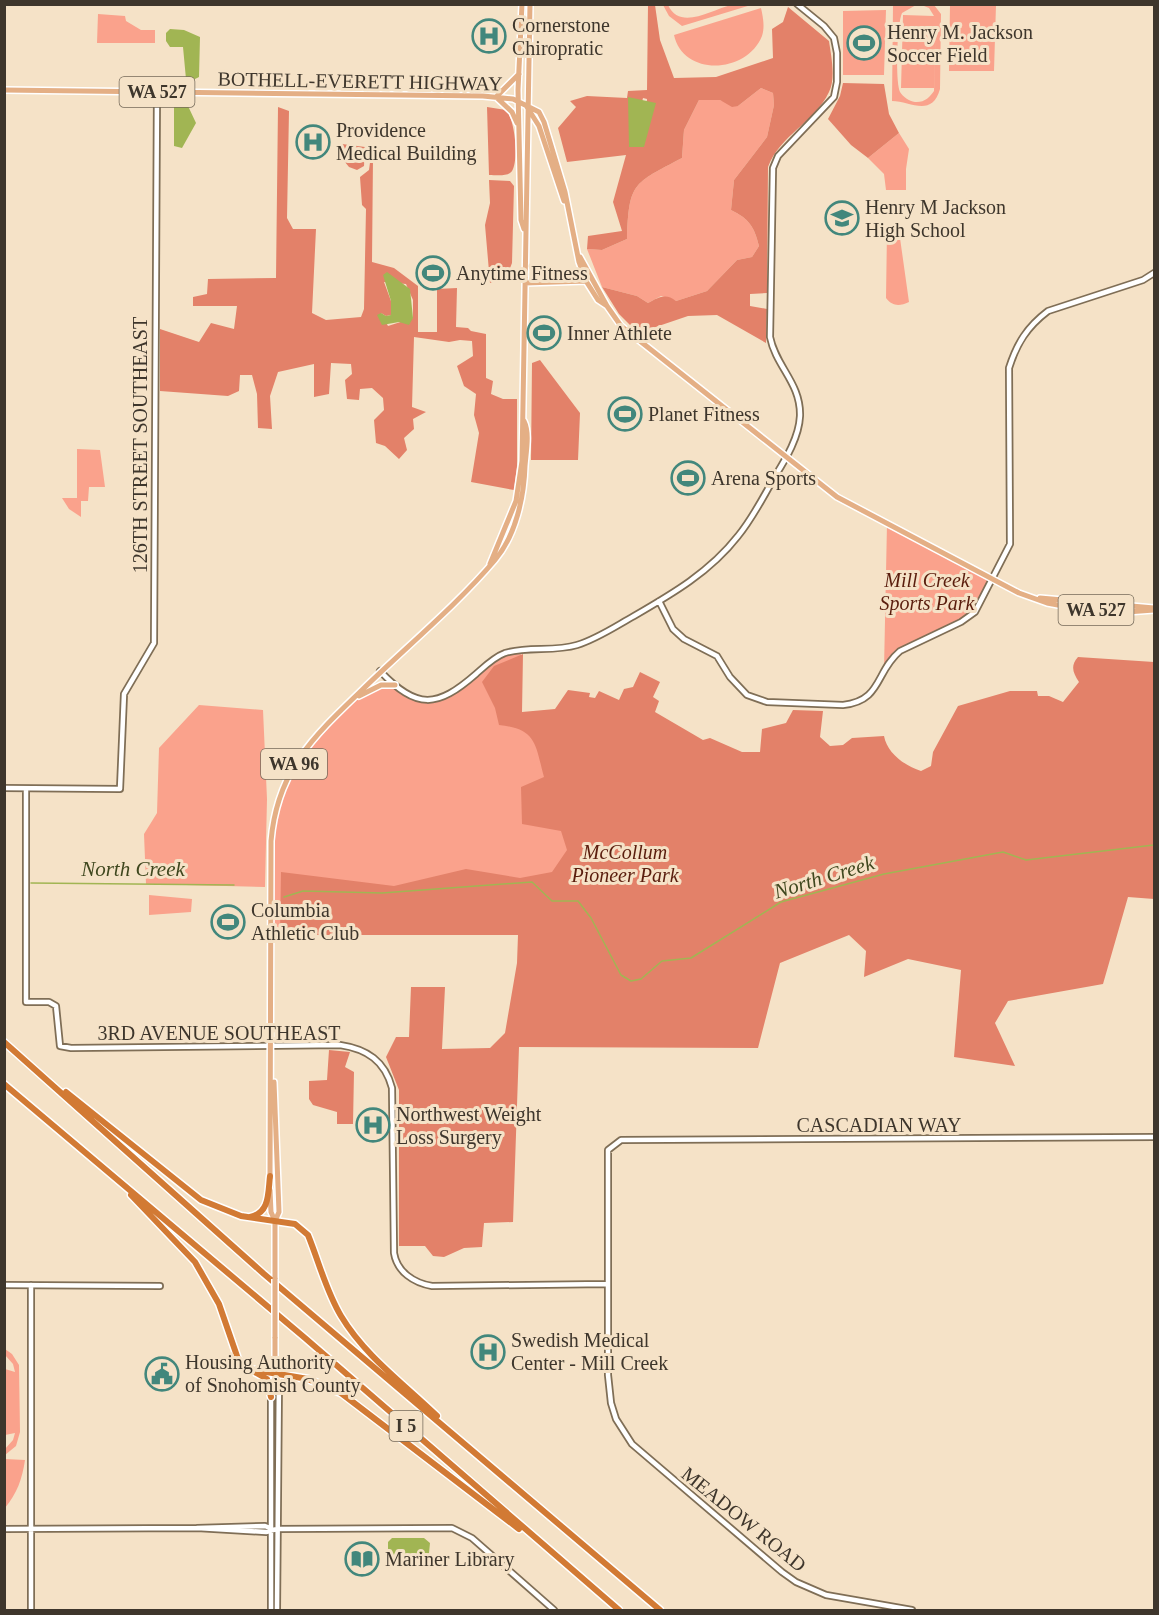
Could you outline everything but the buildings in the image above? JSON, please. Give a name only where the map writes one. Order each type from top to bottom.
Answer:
[{"type":"highway","name":"I 5","points":[[4,1042],[263,1273],[660,1611]]},
{"type":"highway","points":[[32,1067],[192,1194],[216,1208],[248,1217],[295,1224],[308,1234],[331,1296],[353,1334],[464,1444]]},
{"type":"highway","name":"I 5","points":[[4,1084],[305,1338],[620,1611]]},
{"type":"highway","points":[[248,1217],[258,1215],[265,1209],[270,1176]]},
{"type":"highway","points":[[127,1189],[135,1202],[172,1237],[199,1268],[223,1315],[238,1359],[249,1369],[267,1378],[271,1397]]},
{"type":"highway","points":[[249,1369],[314,1381],[341,1393],[563,1563]]},
{"type":"main road","name":"WA 96","points":[[522,4],[519,135],[521,220],[525,231]]},
{"type":"main road","name":"WA 96","points":[[275,1372],[275,1221],[279,1212],[272,1044],[271,841],[273,819],[282,788],[299,755],[324,725],[490,564],[510,534],[521,502],[526,453],[524,421],[525,231],[528,220],[526,106],[530,4]]},
{"type":"main road","points":[[519,135],[515,118],[496,97],[512,84],[520,72]]},
{"type":"main road","name":"BOTHELL-EVERETT HIGHWAY","points":[[4,90],[496,97],[519,102],[539,112],[544,122],[565,192],[586,281],[598,300],[606,306]]},
{"type":"main road","name":"BOTHELL-EVERETT HIGHWAY","points":[[580,257],[606,306],[621,326],[850,505],[1019,593],[1038,598],[1155,609]]},
{"type":"main road","points":[[525,283],[586,281],[599,292]]},
{"type":"main road","points":[[350,701],[379,685],[395,686]]},
{"type":"main road","name":"WA 96","points":[[272,1044],[270,1176],[271,1212],[275,1221]]},
{"type":"main road","points":[[270,1116],[275,1146]]},
{"type":"street","points":[[380,671],[395,686],[419,700],[441,699],[458,689],[484,666],[504,654],[579,645],[659,602],[685,586],[716,561],[739,536],[787,457],[800,417],[796,387],[788,371],[778,361],[770,337],[773,168],[778,156],[834,97],[837,82],[837,53],[834,38],[824,26],[797,4]]},
{"type":"street","name":"126TH STREET SOUTHEAST","points":[[26,789],[120,789],[124,694],[151,651],[155,629],[158,92]]},
{"type":"street","points":[[659,602],[674,629],[684,639],[717,656],[730,677],[747,695],[767,702],[843,705],[855,704],[867,698],[893,657],[900,651],[969,618],[977,609],[1010,544],[1009,368],[1017,345],[1035,321],[1048,311],[1143,280],[1155,273]]},
{"type":"street","points":[[4,788],[26,789]]},
{"type":"street","name":"3RD AVENUE SOUTHEAST","points":[[26,789],[26,1002],[49,1002],[56,1006],[60,1046],[71,1048],[207,1048],[272,1044],[340,1045],[358,1049],[376,1059],[384,1068],[392,1088],[394,1253],[399,1266],[417,1282],[432,1286],[607,1284]]},
{"type":"street","name":"CASCADIAN WAY","points":[[607,1284],[608,1150],[621,1140],[1155,1137]]},
{"type":"street","name":"MEADOW ROAD","points":[[607,1284],[608,1375],[616,1419],[627,1438],[650,1461],[796,1582],[826,1595],[912,1611]]},
{"type":"street","points":[[4,1285],[160,1286]]},
{"type":"street","points":[[31,1285],[31,1611]]},
{"type":"street","points":[[271,1611],[274,1529],[279,1377],[275,1372],[272,1377],[271,1397],[274,1529],[277,1611]]},
{"type":"street","points":[[4,1529],[197,1528],[266,1532],[274,1529],[452,1528],[472,1538],[554,1611]]},
{"type":"green space","points":[[919,4],[934,5],[941,14],[940,89],[932,103],[926,106],[892,101],[893,5],[916,5],[902,13],[900,19],[897,65],[900,92],[915,102],[921,102],[934,91],[936,19],[934,88],[901,88],[903,15],[934,16],[929,8]]},
{"type":"green space","points":[[648,5],[655,5],[660,40],[674,78],[716,77],[773,58],[772,29],[783,22],[788,7],[829,41],[833,73],[829,92],[815,112],[781,146],[768,167],[767,293],[750,294],[750,306],[767,309],[766,343],[717,315],[688,316],[638,333],[619,314],[602,287],[637,296],[648,303],[662,297],[669,297],[676,301],[707,291],[737,260],[752,257],[759,246],[750,224],[731,210],[734,180],[767,137],[774,105],[773,93],[761,88],[738,106],[732,107],[720,100],[699,100],[684,130],[682,158],[644,180],[632,195],[627,239],[602,250],[587,249],[588,236],[622,231],[613,202],[626,155],[567,162],[558,128],[576,107],[570,101],[587,96],[627,98],[628,91],[647,90]],"holes":[[[643,98],[647,99],[643,147],[629,147],[630,106],[642,102]]]},
{"type":"green space","points":[[663,5],[668,5],[673,13],[680,17],[688,18],[731,5],[751,5],[682,26],[669,16]]},
{"type":"green space","points":[[950,5],[996,5],[994,71],[949,71]]},
{"type":"green space","points":[[761,8],[764,26],[762,36],[754,49],[743,58],[730,63],[716,66],[702,64],[689,58],[680,49],[674,35]]},
{"type":"green space","name":"Henry M. Jackson Soccer Field","points":[[886,10],[884,75],[843,75],[843,11]]},
{"type":"green space","points":[[98,14],[125,16],[126,21],[141,30],[155,30],[155,43],[97,43]]},
{"type":"green space","points":[[843,83],[884,84],[889,114],[899,133],[868,158],[851,145],[828,119],[840,96]]},
{"type":"green space","points":[[761,88],[773,93],[774,105],[767,137],[734,180],[731,210],[746,220],[755,233],[759,246],[752,257],[737,260],[707,291],[676,301],[661,296],[648,303],[637,296],[602,287],[587,249],[602,250],[627,239],[632,195],[644,180],[682,158],[684,130],[699,100],[720,100],[738,106]]},
{"type":"green space","points":[[278,107],[289,111],[287,218],[293,229],[316,229],[312,313],[326,320],[361,317],[364,309],[366,209],[362,205],[360,177],[369,170],[371,155],[373,157],[372,262],[394,268],[418,286],[418,332],[437,332],[437,289],[457,288],[456,327],[486,334],[486,378],[493,381],[491,394],[503,399],[517,399],[517,466],[514,490],[471,482],[479,433],[474,415],[476,394],[464,386],[457,366],[473,356],[472,341],[449,342],[414,337],[412,407],[426,412],[413,419],[414,429],[404,438],[407,450],[399,459],[385,446],[376,443],[374,420],[384,410],[383,398],[372,388],[360,389],[359,400],[347,399],[345,380],[352,374],[351,364],[331,363],[329,394],[314,397],[314,364],[278,372],[270,396],[272,429],[258,428],[257,394],[252,375],[240,375],[239,391],[228,396],[160,391],[160,329],[199,342],[211,323],[234,329],[237,306],[193,306],[193,297],[207,294],[208,279],[276,278]],"holes":[[[384,282],[406,284],[413,300],[413,318],[388,326],[381,313],[386,316],[391,315],[391,301]]]},
{"type":"green space","points":[[487,107],[506,110],[512,122],[515,158],[512,171],[508,174],[489,175]]},
{"type":"green space","points":[[899,133],[909,149],[906,190],[886,190],[884,174],[868,158]]},
{"type":"green space","points":[[342,144],[365,147],[364,166],[357,170],[349,167],[340,156]]},
{"type":"green space","points":[[489,180],[510,181],[514,186],[512,263],[507,276],[490,283],[485,225],[490,203]]},
{"type":"green space","points":[[887,231],[899,231],[909,302],[903,304],[894,304],[886,298]]},
{"type":"green space","points":[[540,360],[580,413],[578,460],[531,460],[532,363]]},
{"type":"green space","points":[[77,449],[100,450],[105,487],[89,487],[88,501],[81,501],[81,517],[69,509],[62,498],[77,498]]},
{"type":"green space","name":"Mill Creek Sports Park","points":[[887,524],[991,579],[974,611],[968,617],[896,653],[884,669]]},
{"type":"green space","name":"McCollum Pioneer Park","points":[[521,651],[521,716],[753,756],[519,931],[271,934],[273,819],[299,755],[362,690],[382,685],[396,687],[411,697],[441,699],[494,658]]},
{"type":"green space","points":[[523,654],[522,712],[555,709],[568,690],[590,693],[589,697],[595,698],[599,691],[619,700],[624,689],[633,687],[640,672],[660,682],[653,697],[659,701],[655,712],[703,740],[710,738],[742,752],[760,752],[762,729],[786,723],[793,710],[823,711],[820,737],[830,746],[843,745],[852,738],[884,736],[889,748],[898,758],[921,771],[931,766],[933,752],[958,706],[1010,691],[1037,691],[1038,696],[1049,696],[1063,702],[1079,682],[1073,670],[1078,657],[1154,662],[1154,899],[1128,897],[1103,984],[1008,1001],[995,1023],[1015,1066],[954,1057],[961,970],[908,959],[864,977],[866,951],[849,935],[780,963],[758,1048],[519,1047],[513,1222],[484,1223],[482,1247],[464,1248],[444,1257],[433,1256],[425,1246],[399,1246],[399,1090],[386,1057],[396,1037],[409,1037],[411,987],[445,987],[442,1049],[490,1048],[505,1033],[517,963],[518,935],[280,935],[281,872],[394,886],[466,869],[520,878],[552,872],[567,850],[561,831],[522,824],[521,787],[544,777],[536,747],[528,735],[521,730],[499,725],[495,708],[482,682],[494,666]]},
{"type":"green space","points":[[199,705],[263,710],[267,799],[265,887],[146,884],[144,834],[157,813],[159,748]]},
{"type":"green space","points":[[149,895],[192,899],[191,912],[149,915]]},
{"type":"green space","points":[[329,1050],[350,1052],[345,1067],[354,1072],[353,1124],[337,1124],[337,1112],[313,1105],[309,1099],[309,1081],[327,1080]]},
{"type":"green space","points":[[5,1349],[12,1354],[19,1365],[20,1432],[16,1446],[5,1455],[5,1449],[13,1440],[15,1433],[5,1435],[5,1369],[15,1372],[13,1364],[5,1355]]},
{"type":"green space","points":[[5,1459],[25,1460],[18,1486],[5,1508]]},
{"type":"shaded area","points":[[170,29],[184,30],[200,37],[199,77],[193,80],[186,79],[183,47],[170,47],[166,41],[166,33]]},
{"type":"shaded area","points":[[628,97],[656,103],[644,147],[629,147]]},
{"type":"shaded area","points":[[174,103],[188,106],[196,123],[182,148],[174,146]]},
{"type":"shaded area","points":[[387,272],[410,289],[413,318],[409,325],[399,322],[382,325],[377,315],[381,313],[386,316],[391,315],[391,301],[383,275]]},
{"type":"shaded area","points":[[392,1538],[424,1538],[430,1543],[429,1553],[423,1558],[393,1558],[388,1554],[388,1542]]},
{"type":"waterway","name":"North Creek","points":[[284,897],[303,891],[382,893],[532,882],[552,901],[578,901],[591,918],[621,975],[631,981],[641,979],[662,961],[691,958],[781,902],[884,874],[1003,852],[1026,860],[1154,845]]},
{"type":"waterway","name":"North Creek","points":[[31,883],[234,885]]},
{"type":"place","name":"Cornerstone Chiropratic","points":[[489,36]]},
{"type":"place","name":"Henry M. Jackson Soccer Field","points":[[864,43]]},
{"type":"place","name":"Providence Medical Building","points":[[313,142]]},
{"type":"place","name":"Henry M Jackson High School","points":[[842,218]]},
{"type":"place","name":"Anytime Fitness","points":[[433,273]]},
{"type":"place","name":"Inner Athlete","points":[[544,333]]},
{"type":"place","name":"Planet Fitness","points":[[625,414]]},
{"type":"place","name":"Arena Sports","points":[[688,478]]},
{"type":"place","name":"Columbia Athletic Club","points":[[228,922]]},
{"type":"place","name":"Northwest Weight Loss Surgery","points":[[373,1125]]},
{"type":"place","name":"Swedish Medical Center - Mill Creek","points":[[488,1352]]},
{"type":"place","name":"Housing Authority of Snohomish County","points":[[162,1374]]},
{"type":"place","name":"Mariner Library","points":[[362,1559]]}]
